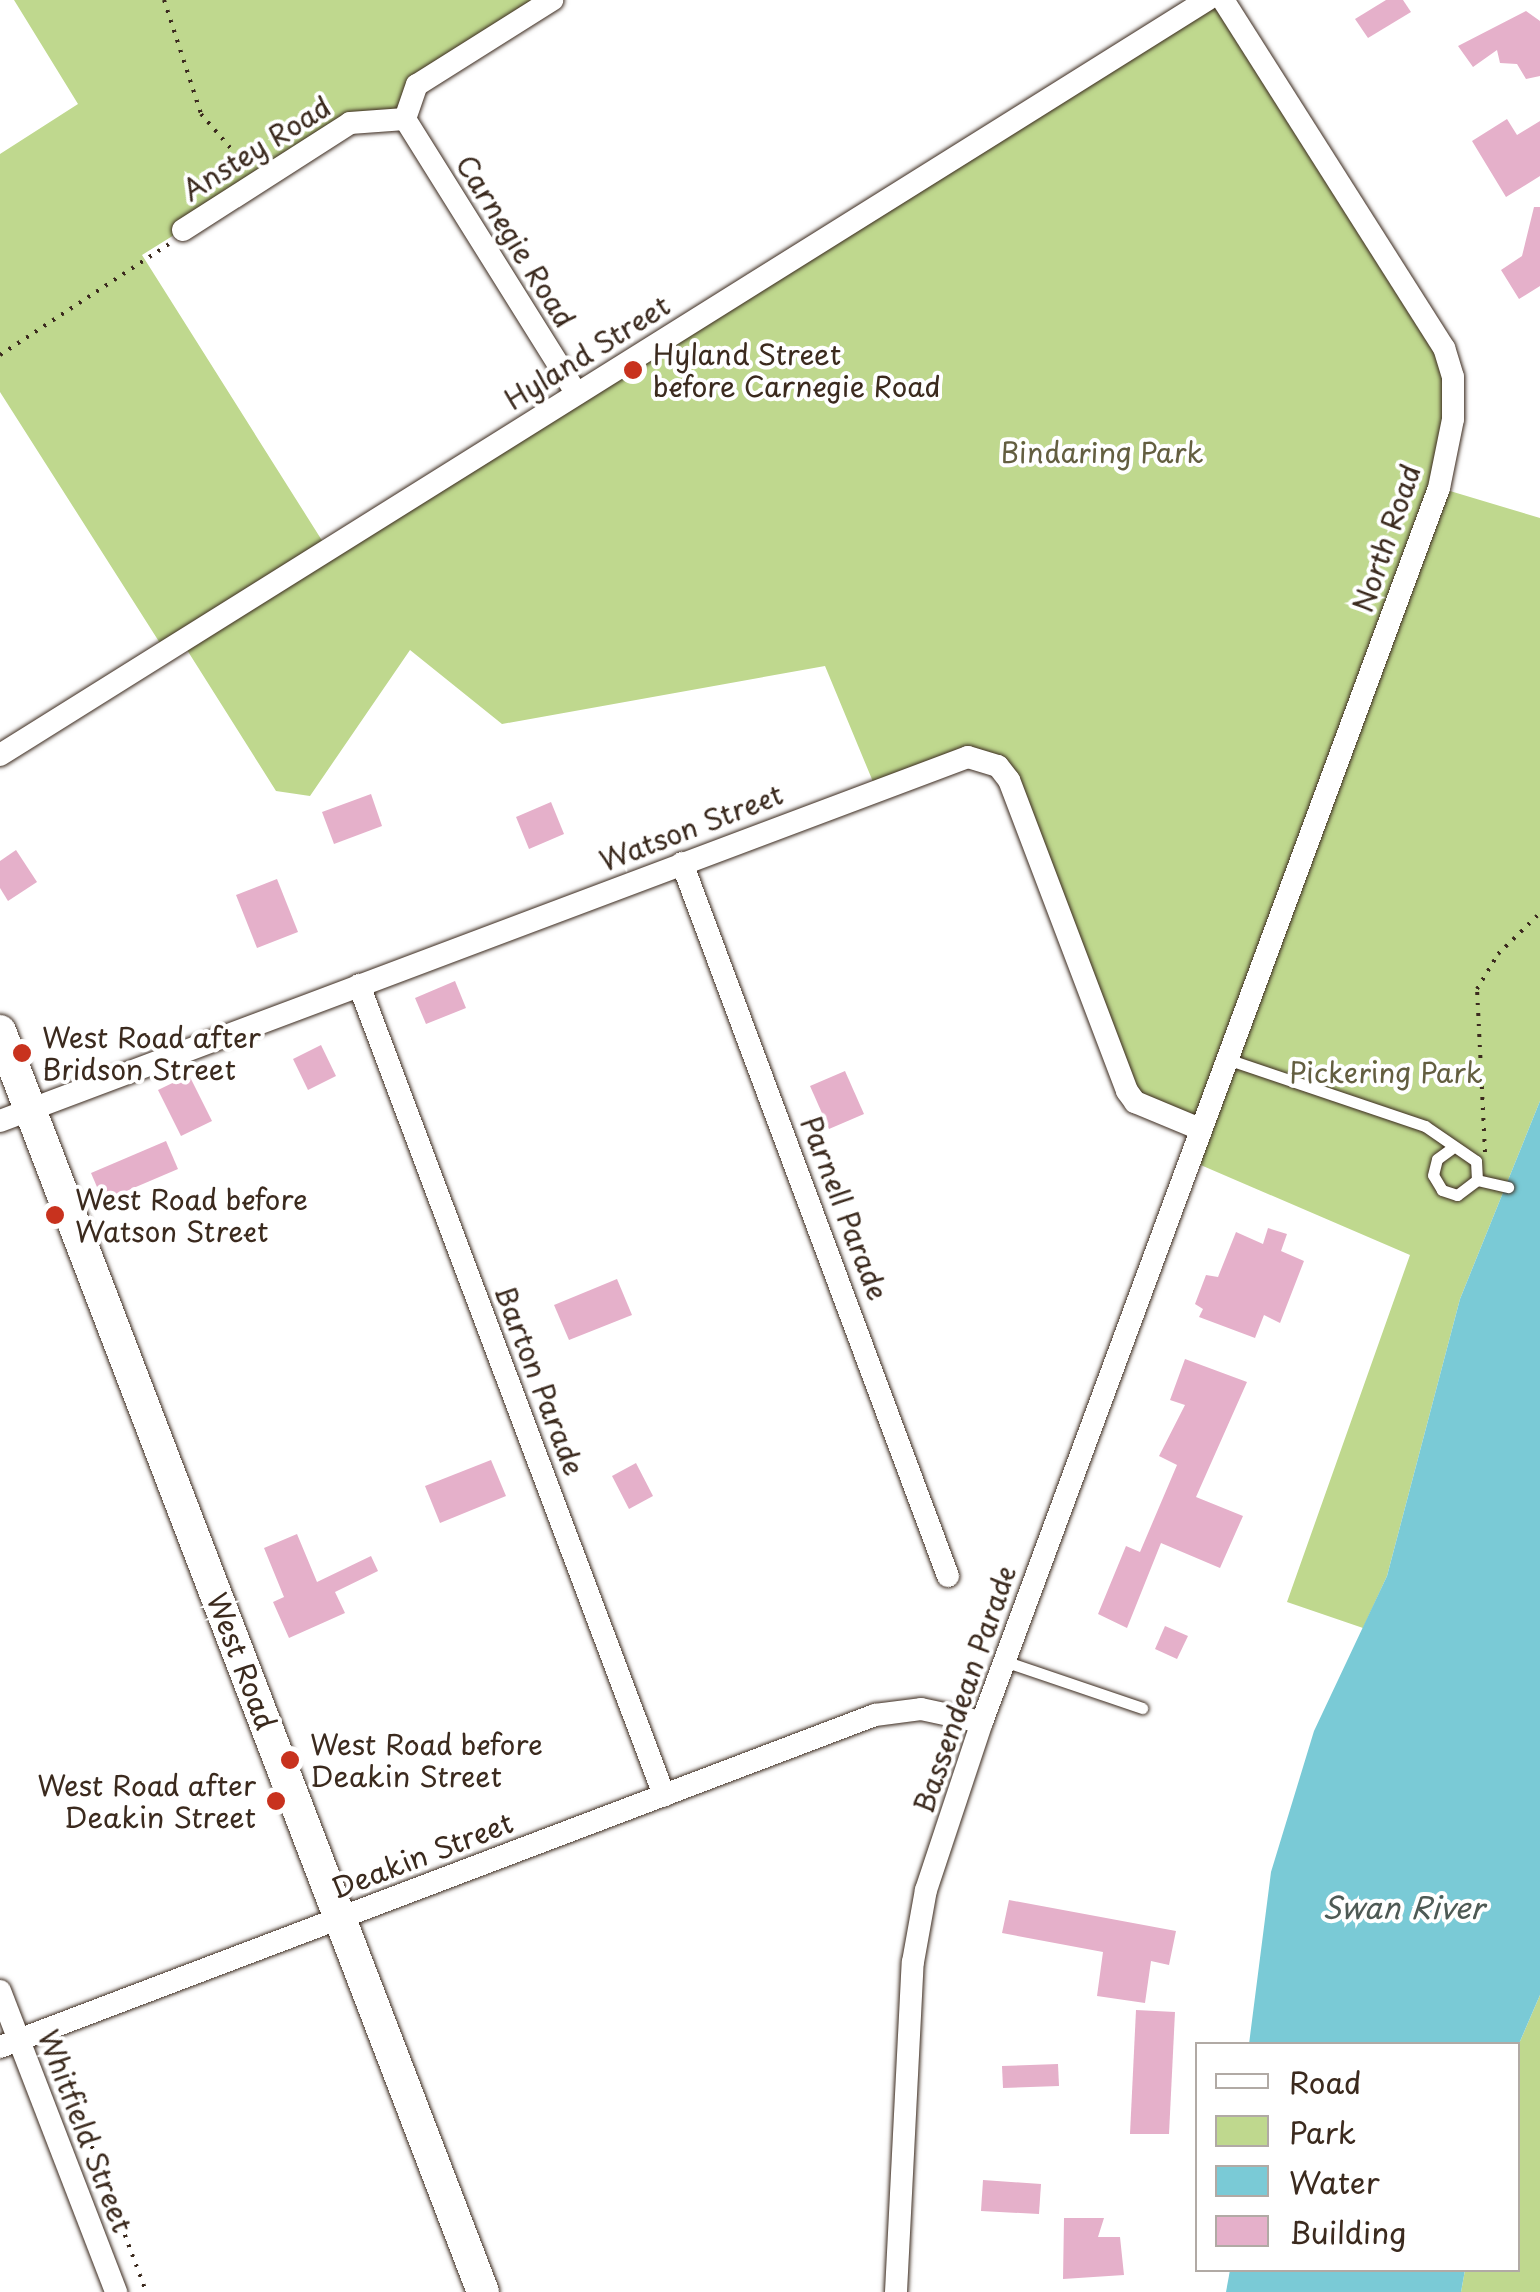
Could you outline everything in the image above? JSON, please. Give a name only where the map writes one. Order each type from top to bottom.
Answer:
[{"type":"street","points":[[405,119],[418,85],[552,0]]},
{"type":"street","name":"Hyland Street","points":[[0,755],[1207,0]]},
{"type":"street","name":"North Road","points":[[1200,1129],[1439,488],[1454,396],[1444,348],[1224,0]]},
{"type":"street","name":"Anstey Road","points":[[183,230],[350,123],[405,119]]},
{"type":"street","name":"Carnegie Road","points":[[405,119],[577,394]]},
{"type":"street","name":"Watson Street","points":[[15,1115],[948,762],[982,758],[1009,780],[1128,1091],[1135,1102],[1200,1129]]},
{"type":"street","name":"Parnell Parade","points":[[682,863],[948,1576]]},
{"type":"street","name":"Barton Parade","points":[[359,985],[664,1796]]},
{"type":"street","name":"West Road","points":[[0,1030],[15,1115],[340,1918],[483,2292]]},
{"type":"street","name":"Bassendean Parade","points":[[896,2292],[918,1924],[982,1722],[1200,1129]]},
{"type":"street","name":"Deakin Street","points":[[9,2044],[898,1710],[982,1722]]},
{"type":"street","name":"Whitfield Street","points":[[0,1991],[9,2044],[116,2292]]},
{"type":"lane","points":[[1227,1059],[1425,1126],[1451,1150],[1470,1154],[1478,1175],[1508,1187]]},
{"type":"lane","points":[[1451,1150],[1437,1159],[1436,1183],[1458,1195],[1478,1175]]},
{"type":"lane","points":[[1004,1660],[1142,1708]]},
{"type":"path","points":[[164,0],[201,114],[258,182]]},
{"type":"path","points":[[0,355],[183,230]]},
{"type":"path","points":[[1478,1175],[1488,1136],[1477,989],[1498,954],[1540,913]]},
{"type":"path","points":[[47,2029],[146,2292]]},
{"type":"green space","name":"Bindaring Park","points":[[14,0],[552,0],[418,85],[406,110],[360,119],[142,255],[328,550],[1223,0],[1444,348],[1440,488],[1540,518],[1540,1101],[1460,1299],[1387,1576],[1363,1628],[1287,1602],[1410,1255],[1189,1160],[1200,1129],[1135,1102],[1009,780],[983,758],[876,789],[825,666],[502,724],[410,650],[310,796],[276,791],[182,642],[165,651],[0,392],[0,154],[78,104]]},
{"type":"green space","points":[[1540,1995],[1540,2292],[1461,2292],[1465,2272],[1520,2272],[1520,2042]]},
{"type":"water","name":"Swan River","points":[[1540,1101],[1540,1995],[1520,2042],[1249,2042],[1271,1872],[1314,1731],[1387,1576],[1460,1299]]},
{"type":"water","points":[[1230,2272],[1465,2272],[1461,2292],[1226,2292]]},
{"type":"building","points":[[1386,0],[1403,0],[1411,12],[1368,38],[1355,19]]},
{"type":"building","points":[[1526,11],[1540,21],[1540,76],[1526,79],[1517,64],[1500,63],[1497,50],[1473,67],[1458,46]]},
{"type":"building","points":[[1507,119],[1517,135],[1540,121],[1540,176],[1506,197],[1472,141]]},
{"type":"building","points":[[1534,207],[1540,207],[1540,286],[1519,299],[1501,270],[1522,256]]},
{"type":"building","points":[[371,794],[382,826],[334,844],[322,812]]},
{"type":"building","points":[[551,802],[564,834],[529,849],[516,817]]},
{"type":"building","points":[[16,850],[37,882],[8,901],[0,888],[0,861]]},
{"type":"building","points":[[277,879],[298,932],[257,948],[236,895]]},
{"type":"building","points":[[455,981],[466,1008],[426,1024],[415,998]]},
{"type":"building","points":[[321,1045],[336,1076],[308,1090],[293,1059]]},
{"type":"building","points":[[845,1071],[864,1114],[829,1129],[810,1086]]},
{"type":"building","points":[[189,1075],[212,1121],[181,1136],[158,1090]]},
{"type":"building","points":[[166,1141],[178,1169],[103,1201],[91,1173]]},
{"type":"building","points":[[1268,1228],[1287,1234],[1281,1251],[1304,1261],[1280,1323],[1264,1315],[1255,1338],[1199,1317],[1203,1309],[1195,1304],[1206,1275],[1218,1277],[1236,1232],[1263,1244]]},
{"type":"building","points":[[617,1279],[632,1315],[569,1340],[554,1305]]},
{"type":"building","points":[[1185,1359],[1247,1382],[1196,1497],[1243,1516],[1220,1568],[1161,1543],[1127,1628],[1098,1614],[1126,1546],[1140,1552],[1177,1465],[1159,1456],[1185,1405],[1170,1400]]},
{"type":"building","points":[[491,1460],[506,1496],[440,1523],[425,1486]]},
{"type":"building","points":[[636,1463],[653,1496],[629,1509],[612,1476]]},
{"type":"building","points":[[297,1534],[317,1582],[371,1556],[378,1571],[335,1592],[345,1613],[289,1638],[273,1602],[284,1597],[264,1548]]},
{"type":"building","points":[[1165,1626],[1188,1636],[1177,1659],[1155,1649]]},
{"type":"building","points":[[1009,1900],[1176,1931],[1169,1965],[1151,1961],[1145,2003],[1097,1996],[1103,1952],[1002,1933]]},
{"type":"building","points":[[1136,2010],[1175,2012],[1169,2134],[1130,2134]]},
{"type":"building","points":[[1058,2064],[1059,2086],[1003,2088],[1002,2066]]},
{"type":"building","points":[[983,2180],[1041,2184],[1039,2214],[981,2211]]},
{"type":"building","points":[[1064,2218],[1104,2218],[1098,2237],[1120,2237],[1124,2275],[1063,2279]]},
{"type":"place","name":"Hyland Street before Carnegie Road","points":[[633,370]]},
{"type":"place","name":"West Road after Bridson Street","points":[[22,1053]]},
{"type":"place","name":"West Road before Watson Street","points":[[55,1215]]},
{"type":"place","name":"West Road before Deakin Street","points":[[290,1760]]},
{"type":"place","name":"West Road after Deakin Street","points":[[276,1801]]},
{"type":"park label","name":"Pickering Park","points":[[1386,1072]]}]
